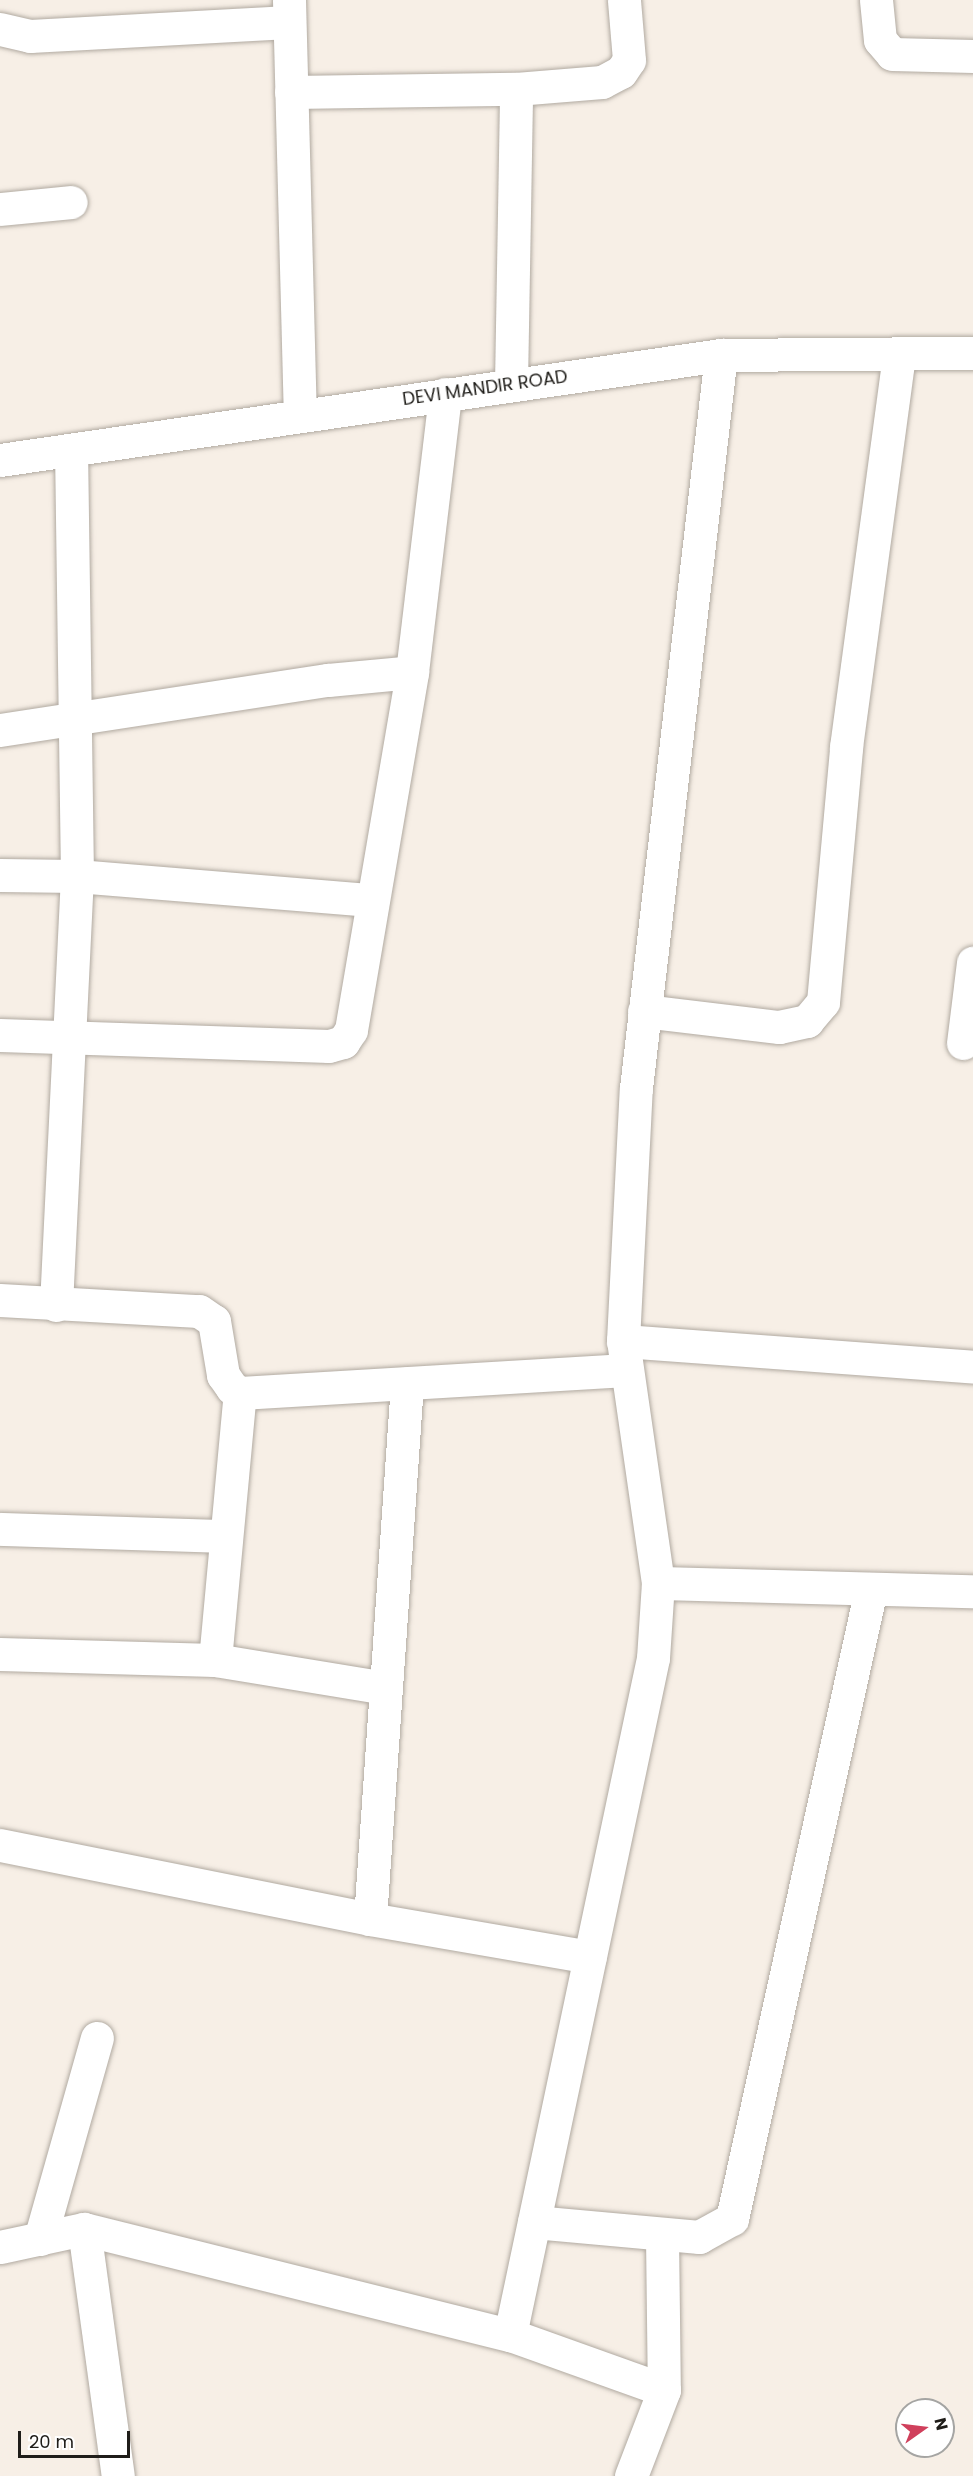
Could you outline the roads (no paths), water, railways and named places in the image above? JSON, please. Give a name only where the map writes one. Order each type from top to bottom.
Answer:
[{"type":"street","points":[[291,92],[516,89],[603,82],[621,72],[629,60],[624,0]]},
{"type":"street","points":[[876,0],[880,40],[892,54],[973,56]]},
{"type":"street","points":[[0,29],[30,36],[289,11],[300,416]]},
{"type":"street","points":[[511,384],[516,89]]},
{"type":"street","points":[[0,209],[71,202]]},
{"type":"street","name":"DEVI MANDIR ROAD","points":[[0,460],[511,384],[721,356],[973,353]]},
{"type":"street","points":[[644,1011],[778,1026],[807,1021],[823,1002],[846,747],[899,354]]},
{"type":"street","points":[[510,2335],[653,1658],[658,1583],[625,1356],[636,1088],[721,356]]},
{"type":"street","points":[[0,1035],[69,1041],[329,1046],[343,1042],[351,1030],[371,900],[412,672],[445,394]]},
{"type":"street","points":[[56,1305],[77,876],[71,450]]},
{"type":"street","points":[[0,730],[328,680],[412,672]]},
{"type":"street","points":[[0,875],[77,876],[371,900]]},
{"type":"street","points":[[963,1043],[973,963]]},
{"type":"street","points":[[0,1300],[56,1305],[199,1311],[214,1321],[223,1375],[232,1388],[240,1393],[408,1383],[625,1356],[973,1367]]},
{"type":"street","points":[[370,1919],[408,1383]]},
{"type":"street","points":[[214,1660],[240,1393]]},
{"type":"street","points":[[0,1529],[226,1536]]},
{"type":"street","points":[[658,1583],[973,1592]]},
{"type":"street","points":[[534,2223],[662,2236],[699,2237],[732,2219],[871,1589]]},
{"type":"street","points":[[0,1654],[214,1660],[386,1688]]},
{"type":"street","points":[[0,1845],[370,1919],[590,1958]]},
{"type":"street","points":[[40,2239],[97,2038]]},
{"type":"street","points":[[0,2247],[84,2229],[510,2335],[664,2390]]},
{"type":"street","points":[[84,2229],[118,2476]]},
{"type":"street","points":[[631,2476],[664,2390],[662,2236]]}]
